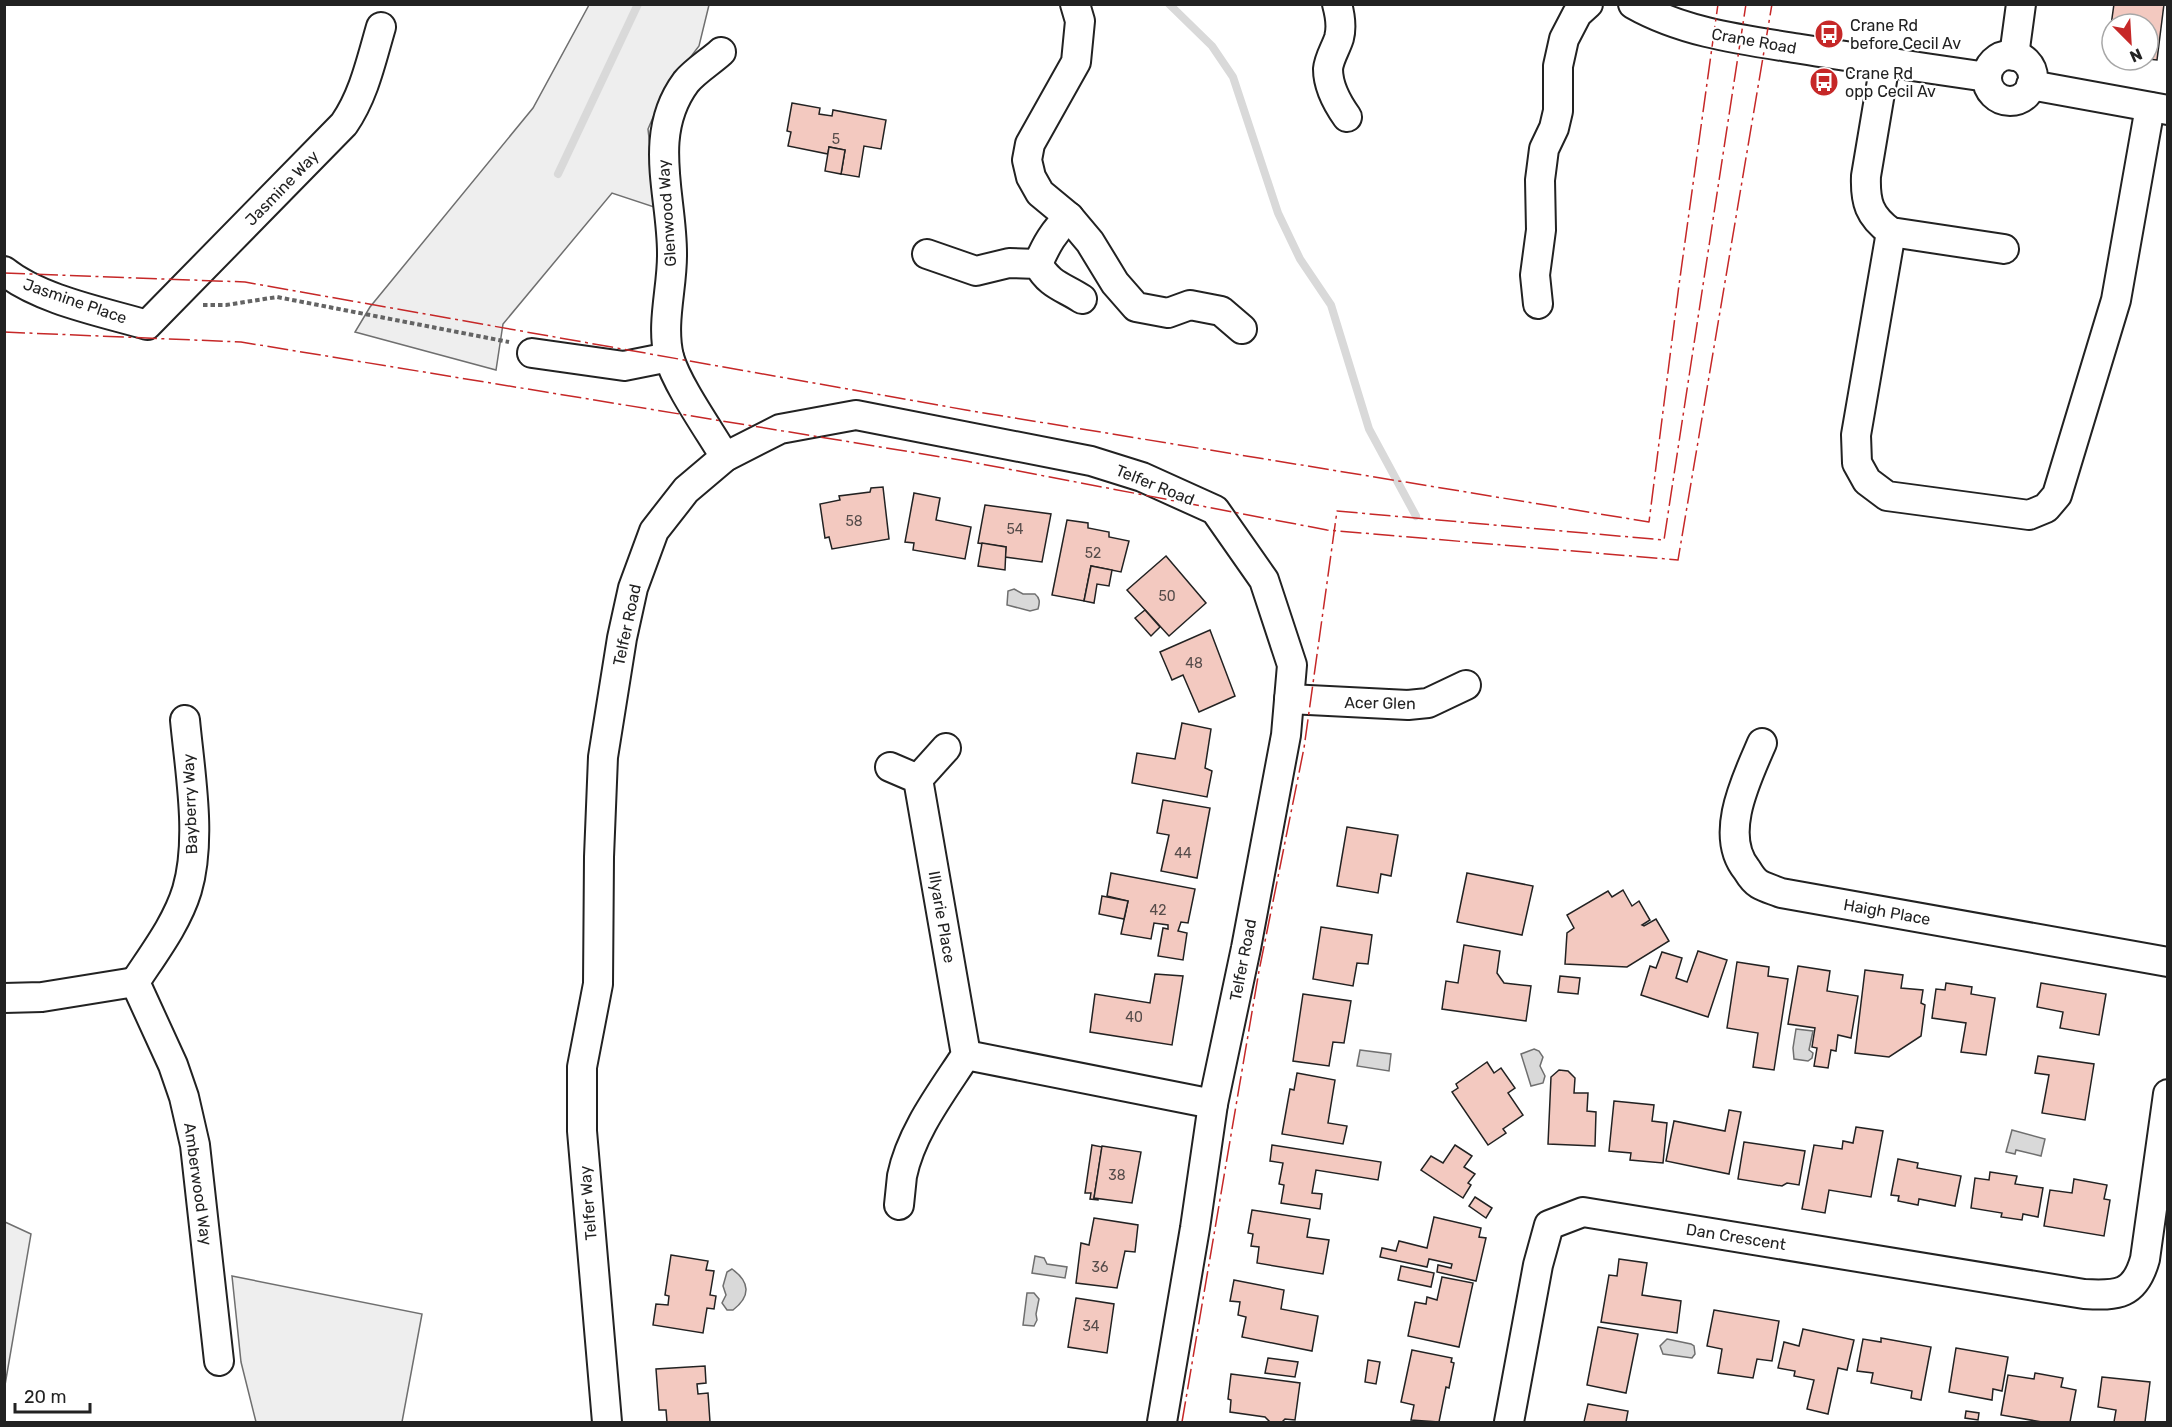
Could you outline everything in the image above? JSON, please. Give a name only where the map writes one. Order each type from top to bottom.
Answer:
[{"type":"street","points":[[1075,4],[1080,21],[1076,62],[1030,144],[1027,160],[1031,177],[1040,194],[1069,217],[1090,242],[1115,283],[1136,307],[1168,313],[1190,305],[1221,311],[1242,329]]},
{"type":"street","points":[[1337,4],[1340,36],[1328,67],[1330,84],[1336,101],[1347,117]]},
{"type":"street","points":[[1538,304],[1535,275],[1541,230],[1540,180],[1544,149],[1554,128],[1558,111],[1558,66],[1564,39],[1578,14],[1587,4]]},
{"type":"street","name":"Crane Road","points":[[1633,4],[1650,14],[1698,30],[1885,63],[1987,77]]},
{"type":"street","points":[[2014,56],[2021,4]]},
{"type":"street","name":"Jasmine Way","points":[[147,326],[344,124],[355,107],[364,85],[381,27]]},
{"type":"street","name":"Glenwood Way","points":[[721,52],[687,82],[669,114],[663,151],[672,255],[665,326],[669,357],[684,388],[725,457]]},
{"type":"street","points":[[2004,56],[2014,56],[2025,61],[2031,70],[2031,85],[2027,93],[2019,98],[2006,100],[1997,97],[1991,90],[1987,77],[1989,68],[1996,60],[2004,56]]},
{"type":"street","points":[[1885,63],[1866,176],[1869,207],[1878,222],[1891,232],[2004,249]]},
{"type":"street","points":[[1891,232],[1856,435],[1857,463],[1867,481],[1887,496],[2028,516],[2046,508],[2057,495],[2116,300],[2159,108],[2031,85]]},
{"type":"street","points":[[1069,217],[1056,228],[1038,264],[1042,272],[1054,284],[1082,299]]},
{"type":"street","points":[[927,254],[976,270],[1009,263],[1038,264]]},
{"type":"street","name":"Jasmine Place","points":[[4,271],[17,281],[45,294],[147,326]]},
{"type":"street","points":[[532,353],[624,366],[669,357]]},
{"type":"street","name":"Telfer Road","points":[[598,984],[603,757],[622,638],[633,588],[654,531],[686,490],[725,457],[780,429],[856,415],[1091,461],[1142,477],[1215,510],[1264,580],[1292,665],[1286,735],[1248,938],[1213,1104],[1195,1228],[1162,1422]]},
{"type":"street","name":"Acer Glen","points":[[1289,699],[1418,704],[1428,703],[1466,685]]},
{"type":"street","name":"Bayberry Way","points":[[135,982],[177,914],[187,890],[193,859],[191,780],[185,720]]},
{"type":"street","name":"Haigh Place","points":[[1762,743],[1743,787],[1735,819],[1735,845],[1743,866],[1757,883],[1780,893],[2168,962]]},
{"type":"street","points":[[890,767],[918,779],[946,748]]},
{"type":"street","name":"Illyarie Place","points":[[918,779],[966,1055]]},
{"type":"street","points":[[4,998],[42,997],[135,982]]},
{"type":"street","name":"Amberwood Way","points":[[135,982],[173,1065],[184,1097],[195,1146],[219,1361]]},
{"type":"street","name":"Telfer Way","points":[[598,984],[582,1067],[582,1131],[608,1422]]},
{"type":"street","points":[[899,1205],[903,1175],[912,1148],[924,1122],[966,1055],[1213,1104]]},
{"type":"street","points":[[2160,1218],[2167,1098]]},
{"type":"street","name":"Dan Crescent","points":[[1509,1422],[1538,1265],[1549,1224],[1583,1212],[2084,1294],[2115,1295],[2135,1284],[2160,1218]]},
{"type":"path","points":[[179,294],[194,304],[208,305],[276,297],[515,343],[532,353]]},
{"type":"shaded area","points":[[589,5],[709,5],[699,46],[664,92],[648,129],[657,208],[612,193],[503,324],[496,370],[355,332],[370,307],[533,108]]},
{"type":"shaded area","points":[[1014,589],[1023,594],[1035,594],[1039,600],[1038,609],[1030,611],[1007,605],[1008,591]]},
{"type":"shaded area","points":[[1796,1029],[1813,1031],[1809,1050],[1813,1053],[1812,1058],[1808,1061],[1794,1059]]},
{"type":"shaded area","points":[[1534,1049],[1539,1051],[1543,1057],[1540,1066],[1545,1076],[1543,1083],[1531,1086],[1521,1054]]},
{"type":"shaded area","points":[[1360,1050],[1391,1054],[1389,1071],[1357,1066]]},
{"type":"shaded area","points":[[2012,1130],[2045,1139],[2041,1156],[2016,1150],[2015,1154],[2006,1152]]},
{"type":"shaded area","points":[[5,1222],[31,1234],[5,1385]]},
{"type":"shaded area","points":[[1035,1256],[1044,1258],[1047,1264],[1067,1267],[1065,1278],[1032,1273]]},
{"type":"shaded area","points":[[732,1269],[742,1279],[746,1289],[739,1305],[733,1310],[727,1310],[722,1303],[726,1295],[723,1286],[727,1272]]},
{"type":"shaded area","points":[[232,1276],[422,1314],[402,1422],[256,1422],[241,1362]]},
{"type":"shaded area","points":[[1027,1293],[1034,1293],[1039,1299],[1037,1320],[1034,1326],[1023,1325]]},
{"type":"shaded area","points":[[1667,1339],[1691,1344],[1694,1346],[1695,1354],[1692,1358],[1663,1354],[1660,1346]]},
{"type":"building","points":[[2114,4],[2164,4],[2160,36],[2160,12],[2113,12]]},
{"type":"building","points":[[792,103],[820,108],[819,114],[832,116],[833,110],[886,120],[881,149],[864,146],[859,177],[841,174],[845,150],[829,147],[828,154],[788,146],[791,132],[787,131]]},
{"type":"building","points":[[829,147],[845,150],[841,174],[825,171]]},
{"type":"building","points":[[883,487],[889,539],[832,549],[829,537],[825,538],[820,504],[840,500],[839,496],[870,492],[871,488]]},
{"type":"building","points":[[914,493],[940,498],[936,520],[971,527],[965,559],[913,550],[914,543],[905,542]]},
{"type":"building","points":[[985,505],[1051,514],[1042,562],[1005,557],[1006,547],[978,543]]},
{"type":"building","points":[[1067,520],[1088,523],[1088,528],[1109,532],[1109,537],[1129,541],[1121,572],[1091,566],[1084,601],[1052,595]]},
{"type":"building","points":[[982,543],[1006,547],[1005,570],[978,566]]},
{"type":"building","points":[[1166,556],[1206,603],[1169,636],[1127,590]]},
{"type":"building","points":[[1091,566],[1112,570],[1109,586],[1097,584],[1094,603],[1084,601]]},
{"type":"building","points":[[1145,610],[1160,627],[1151,636],[1135,618]]},
{"type":"building","points":[[1210,630],[1235,696],[1199,712],[1183,675],[1172,680],[1160,652]]},
{"type":"building","points":[[1182,723],[1211,729],[1205,768],[1212,771],[1207,797],[1132,783],[1137,753],[1175,759]]},
{"type":"building","points":[[1163,800],[1210,808],[1197,878],[1161,871],[1169,835],[1157,833]]},
{"type":"building","points":[[1347,827],[1398,835],[1391,876],[1381,874],[1378,893],[1337,886]]},
{"type":"building","points":[[1111,873],[1195,889],[1188,923],[1181,922],[1178,931],[1187,933],[1183,960],[1158,956],[1163,928],[1168,929],[1168,925],[1154,923],[1151,939],[1121,934],[1128,901],[1107,896]]},
{"type":"building","points":[[1467,873],[1533,886],[1522,935],[1457,922]]},
{"type":"building","points":[[1623,890],[1632,906],[1639,901],[1650,920],[1642,925],[1656,919],[1669,941],[1627,967],[1565,964],[1567,933],[1574,928],[1567,915],[1608,891],[1612,897]]},
{"type":"building","points":[[1102,896],[1128,901],[1124,919],[1099,914]]},
{"type":"building","points":[[1321,927],[1372,935],[1368,964],[1357,963],[1353,986],[1313,979]]},
{"type":"building","points":[[1464,945],[1500,951],[1497,973],[1504,983],[1531,986],[1526,1021],[1442,1009],[1446,981],[1458,983]]},
{"type":"building","points":[[1698,951],[1727,960],[1708,1017],[1641,995],[1650,966],[1656,968],[1662,952],[1682,958],[1676,978],[1687,982]]},
{"type":"building","points":[[1737,962],[1769,967],[1768,976],[1788,979],[1774,1070],[1753,1067],[1758,1033],[1727,1028]]},
{"type":"building","points":[[1798,966],[1830,971],[1827,991],[1858,996],[1851,1038],[1838,1035],[1836,1051],[1831,1050],[1828,1068],[1814,1066],[1817,1048],[1812,1047],[1815,1028],[1788,1024]]},
{"type":"building","points":[[1865,970],[1903,975],[1901,988],[1923,990],[1921,1003],[1925,1005],[1921,1036],[1889,1057],[1855,1053]]},
{"type":"building","points":[[1155,974],[1183,976],[1172,1045],[1090,1032],[1095,994],[1150,1003]]},
{"type":"building","points":[[1560,976],[1580,978],[1578,994],[1558,992]]},
{"type":"building","points":[[1946,983],[1972,987],[1971,994],[1995,998],[1986,1055],[1961,1052],[1966,1023],[1932,1018],[1936,989],[1945,990]]},
{"type":"building","points":[[2041,983],[2106,994],[2099,1035],[2060,1028],[2063,1012],[2037,1007]]},
{"type":"building","points":[[1303,994],[1351,1001],[1344,1043],[1333,1042],[1329,1066],[1293,1061]]},
{"type":"building","points":[[2038,1056],[2094,1064],[2085,1120],[2042,1113],[2049,1075],[2035,1073]]},
{"type":"building","points":[[1487,1062],[1494,1073],[1501,1068],[1515,1088],[1508,1093],[1523,1115],[1503,1129],[1506,1133],[1488,1145],[1452,1092],[1458,1088],[1456,1084]]},
{"type":"building","points":[[1559,1070],[1568,1071],[1575,1078],[1574,1093],[1588,1093],[1587,1111],[1596,1112],[1595,1146],[1548,1144],[1551,1077]]},
{"type":"building","points":[[1297,1073],[1335,1080],[1328,1123],[1347,1126],[1343,1144],[1282,1134],[1290,1089],[1294,1090]]},
{"type":"building","points":[[1614,1101],[1654,1105],[1652,1121],[1667,1123],[1663,1163],[1630,1160],[1631,1153],[1609,1151]]},
{"type":"building","points":[[1729,1110],[1741,1112],[1729,1174],[1666,1161],[1674,1121],[1725,1131]]},
{"type":"building","points":[[1856,1127],[1883,1131],[1871,1197],[1829,1190],[1825,1213],[1802,1209],[1814,1145],[1842,1149],[1843,1141],[1853,1143]]},
{"type":"building","points":[[1744,1142],[1805,1151],[1799,1185],[1787,1183],[1782,1186],[1738,1179]]},
{"type":"building","points":[[1092,1145],[1102,1147],[1094,1198],[1098,1200],[1090,1199],[1091,1193],[1085,1193]]},
{"type":"building","points":[[1272,1145],[1381,1162],[1378,1180],[1316,1170],[1312,1193],[1322,1194],[1320,1209],[1281,1203],[1284,1185],[1279,1184],[1283,1163],[1270,1161]]},
{"type":"building","points":[[1455,1145],[1472,1156],[1464,1167],[1475,1174],[1468,1183],[1471,1185],[1463,1198],[1421,1170],[1431,1156],[1443,1163]]},
{"type":"building","points":[[1102,1146],[1141,1152],[1132,1203],[1094,1198]]},
{"type":"building","points":[[1898,1159],[1918,1163],[1917,1168],[1961,1176],[1955,1206],[1919,1199],[1918,1205],[1898,1201],[1899,1196],[1891,1195]]},
{"type":"building","points":[[1990,1172],[2017,1176],[2015,1184],[2043,1188],[2038,1217],[2023,1214],[2022,1220],[2001,1217],[2002,1213],[1971,1208],[1975,1178],[1989,1180]]},
{"type":"building","points":[[2074,1179],[2107,1185],[2104,1199],[2110,1200],[2104,1236],[2044,1226],[2050,1190],[2072,1193]]},
{"type":"building","points":[[1475,1197],[1492,1208],[1486,1218],[1469,1206]]},
{"type":"building","points":[[1252,1210],[1310,1219],[1307,1237],[1329,1240],[1323,1274],[1257,1263],[1259,1247],[1251,1246],[1253,1234],[1248,1233]]},
{"type":"building","points":[[1434,1217],[1481,1228],[1479,1237],[1486,1238],[1476,1281],[1437,1272],[1438,1265],[1451,1268],[1452,1264],[1429,1259],[1427,1267],[1380,1257],[1382,1248],[1396,1251],[1399,1241],[1427,1248]]},
{"type":"building","points":[[1094,1218],[1138,1225],[1135,1252],[1125,1251],[1117,1288],[1076,1283],[1081,1243],[1089,1245]]},
{"type":"building","points":[[671,1255],[708,1261],[706,1270],[714,1271],[710,1295],[716,1296],[714,1309],[707,1308],[703,1333],[653,1325],[656,1304],[668,1305],[669,1296],[665,1295]]},
{"type":"building","points":[[1619,1259],[1647,1263],[1642,1295],[1681,1301],[1677,1333],[1601,1322],[1609,1275],[1617,1276]]},
{"type":"building","points":[[1401,1266],[1434,1273],[1431,1287],[1398,1280]]},
{"type":"building","points":[[1442,1277],[1473,1283],[1459,1347],[1408,1336],[1415,1302],[1426,1304],[1427,1297],[1437,1300]]},
{"type":"building","points":[[1234,1280],[1284,1290],[1281,1309],[1318,1316],[1312,1351],[1242,1337],[1246,1317],[1238,1315],[1240,1302],[1230,1301]]},
{"type":"building","points":[[1076,1298],[1114,1304],[1107,1353],[1068,1347]]},
{"type":"building","points":[[1714,1310],[1779,1321],[1772,1361],[1757,1359],[1753,1378],[1718,1373],[1722,1349],[1707,1346]]},
{"type":"building","points":[[1598,1327],[1638,1334],[1626,1393],[1587,1385]]},
{"type":"building","points":[[1803,1329],[1854,1340],[1847,1370],[1838,1368],[1828,1414],[1807,1409],[1814,1380],[1794,1376],[1795,1371],[1778,1368],[1784,1342],[1799,1346]]},
{"type":"building","points":[[1881,1338],[1931,1347],[1921,1400],[1911,1398],[1912,1391],[1871,1383],[1873,1373],[1857,1371],[1863,1339],[1881,1342]]},
{"type":"building","points":[[1956,1348],[2008,1357],[2002,1391],[1993,1389],[1992,1400],[1949,1392]]},
{"type":"building","points":[[1412,1350],[1452,1358],[1451,1362],[1454,1363],[1449,1388],[1446,1387],[1439,1422],[1411,1420],[1414,1405],[1401,1402]]},
{"type":"building","points":[[1268,1358],[1298,1362],[1295,1377],[1265,1373]]},
{"type":"building","points":[[1368,1360],[1380,1362],[1376,1384],[1365,1382]]},
{"type":"building","points":[[705,1366],[706,1383],[697,1384],[698,1394],[708,1393],[710,1422],[667,1422],[666,1410],[659,1410],[656,1369]]},
{"type":"building","points":[[2035,1373],[2063,1378],[2061,1387],[2076,1390],[2070,1422],[2042,1422],[2001,1415],[2008,1375],[2034,1379]]},
{"type":"building","points":[[1231,1374],[1300,1383],[1295,1420],[1270,1422],[1265,1417],[1230,1412],[1231,1400],[1228,1399]]},
{"type":"building","points":[[2102,1377],[2150,1382],[2145,1422],[2114,1422],[2116,1410],[2098,1407]]},
{"type":"building","points":[[1588,1404],[1628,1411],[1626,1422],[1584,1422]]},
{"type":"building","points":[[1966,1411],[1979,1413],[1978,1420],[1965,1418]]},
{"type":"waterway","points":[[558,174],[638,4]]},
{"type":"waterway","points":[[1169,4],[1212,46],[1233,77],[1278,213],[1300,259],[1331,305],[1369,429],[1416,516]]},
{"type":"power","points":[[4,273],[245,282],[966,410],[1649,522],[1718,4]]},
{"type":"power","points":[[1182,1422],[1259,971],[1304,748],[1337,511],[1664,540],[1746,4]]},
{"type":"power","points":[[4,332],[241,342],[966,461],[1327,530],[1678,560],[1772,4]]},
{"type":"place","name":"Crane Rd before Cecil Av","points":[[1829,34]]},
{"type":"place","name":"Crane Rd opp Cecil Av","points":[[1824,82]]}]
